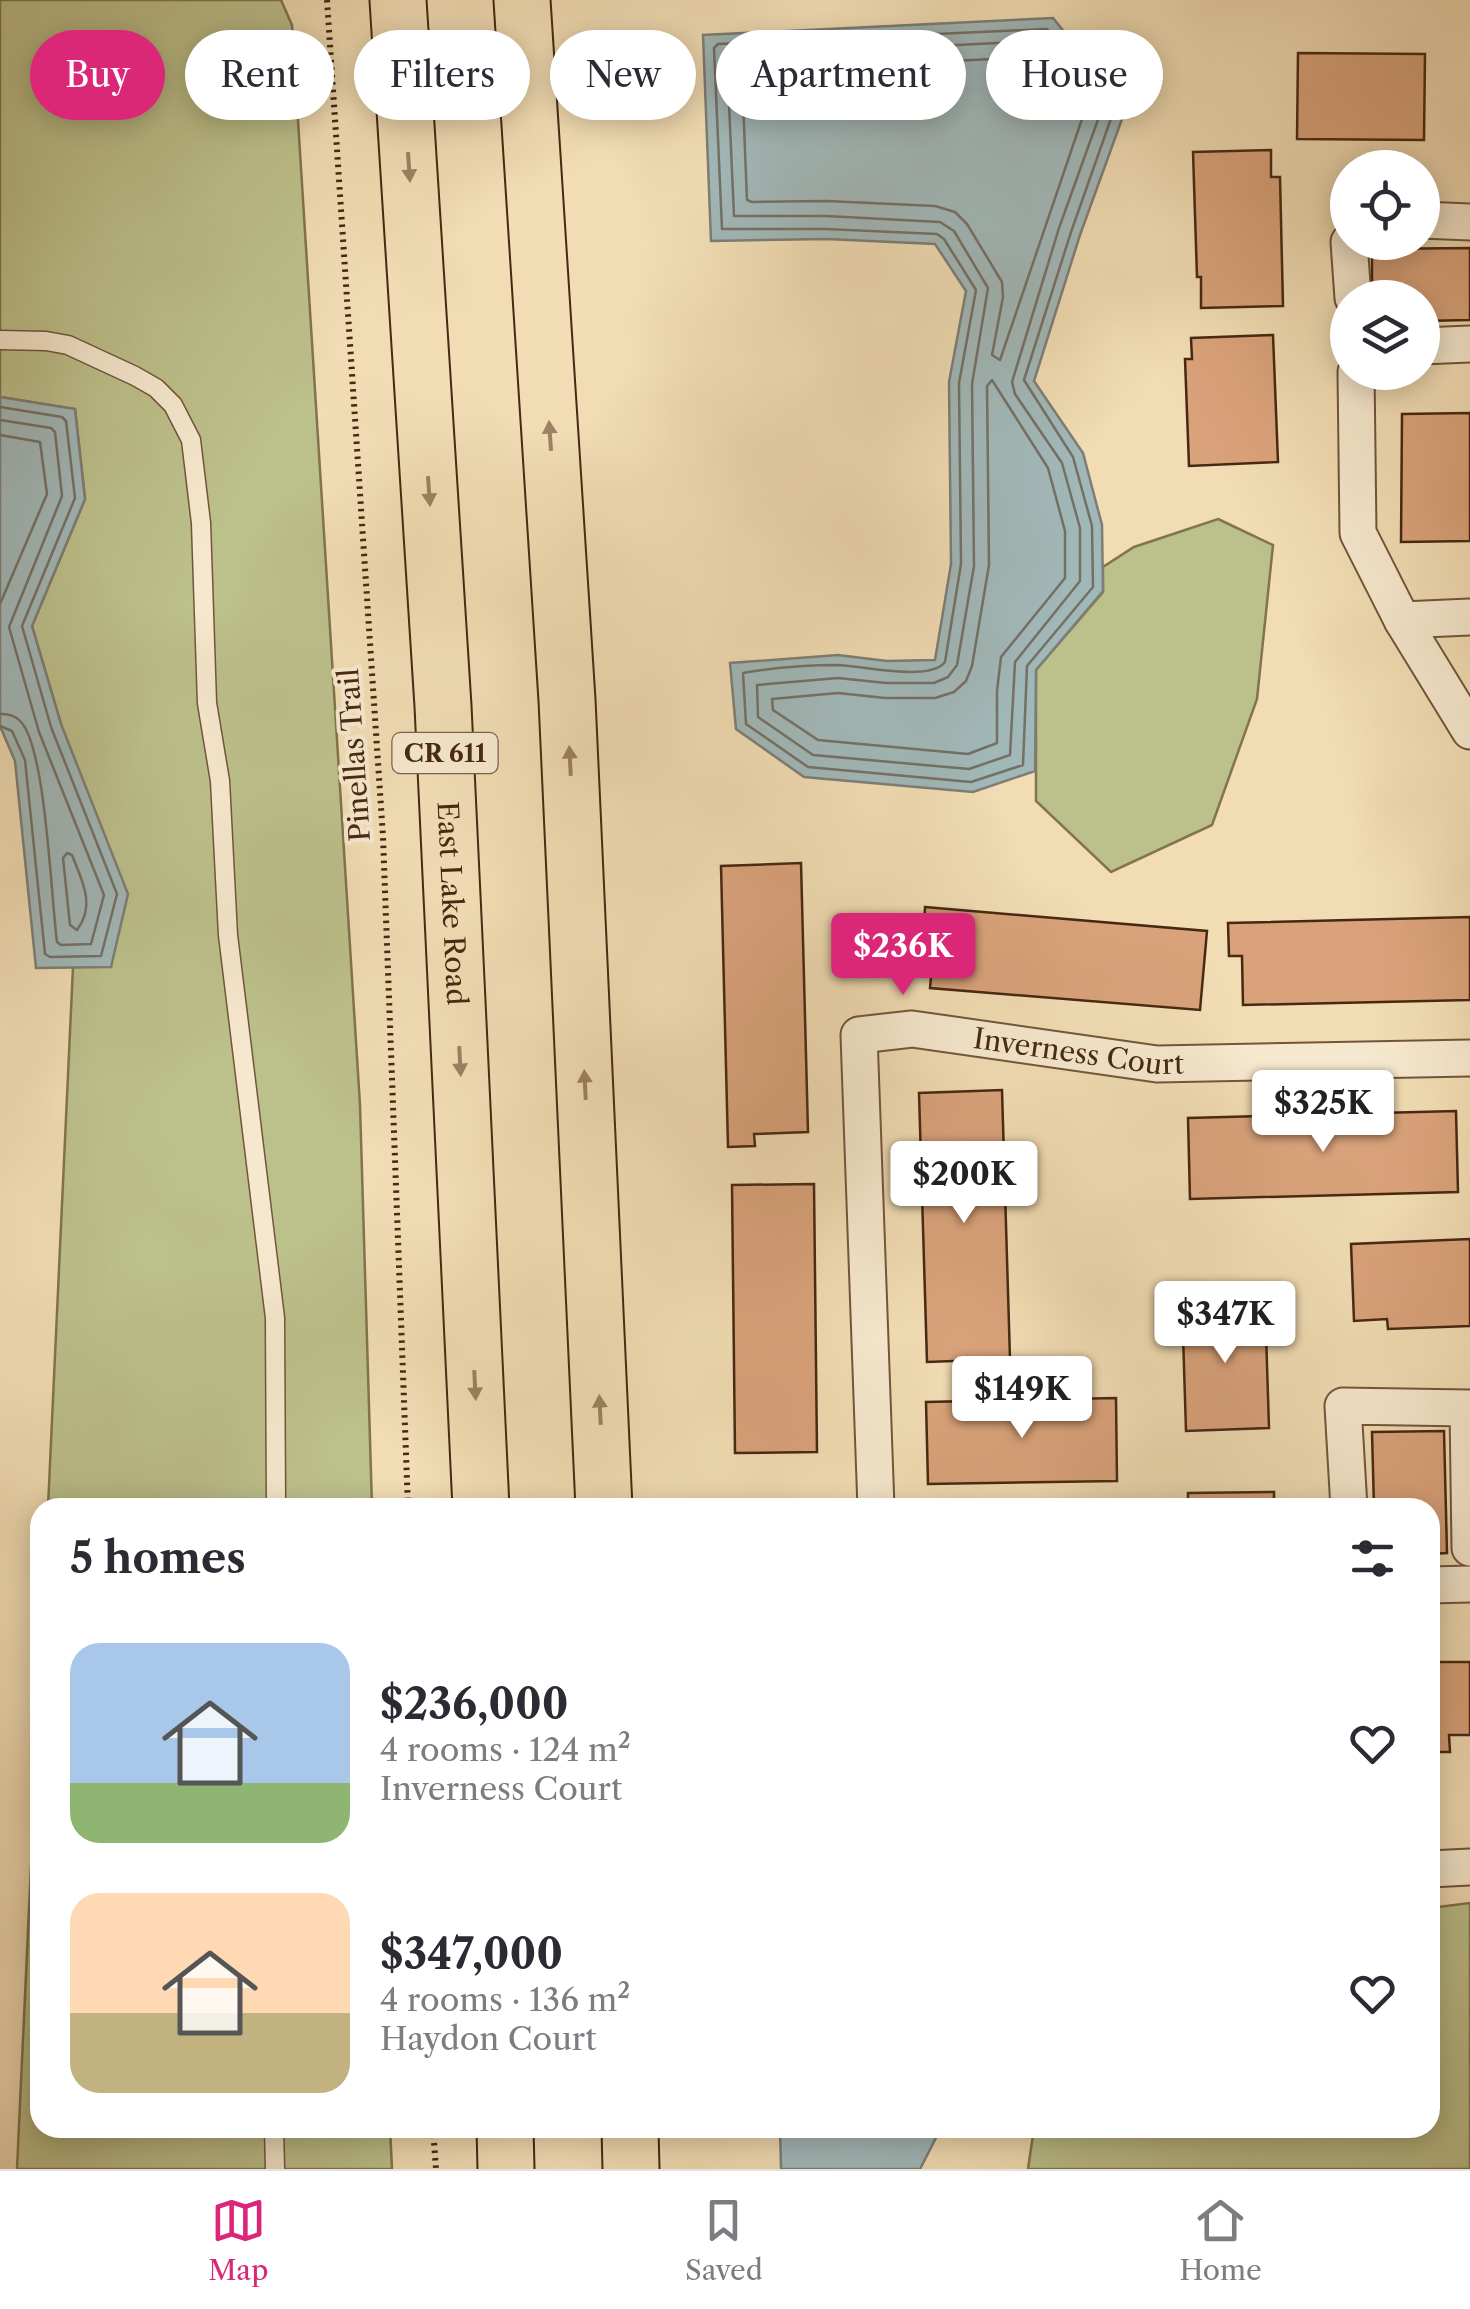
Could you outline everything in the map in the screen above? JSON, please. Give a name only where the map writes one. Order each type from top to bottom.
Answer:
[{"type":"main road","name":"East Lake Road","points":[[398,0],[443,706],[480,1498]]},
{"type":"main road","points":[[522,0],[567,700],[604,1498]]},
{"type":"main road","points":[[505,2138],[506,2169]]},
{"type":"main road","points":[[630,2138],[631,2169]]},
{"type":"street","points":[[1440,221],[1470,222]]},
{"type":"street","points":[[1440,345],[1470,344]]},
{"type":"street","points":[[1356,390],[1358,533],[1402,620],[1470,731]]},
{"type":"street","points":[[1402,620],[1470,617]]},
{"type":"street","name":"Inverness Court","points":[[876,1498],[859,1035],[912,1029],[1157,1064],[1470,1058]]},
{"type":"street","points":[[1348,1498],[1343,1406],[1468,1408],[1470,1548]]},
{"type":"street","points":[[1440,1584],[1470,1584]]},
{"type":"street","points":[[1440,1868],[1470,1867]]},
{"type":"lane","points":[[0,340],[46,341],[68,346],[135,376],[156,388],[173,405],[191,440],[202,523],[207,704],[220,781],[228,934],[275,1318],[276,1498]]},
{"type":"lane","points":[[274,2138],[274,2169]]},
{"type":"path","name":"Pinellas Trail","points":[[327,0],[383,837],[408,1498]]},
{"type":"path","points":[[434,2138],[436,2169]]},
{"type":"green space","points":[[0,0],[281,0],[292,30],[185,30],[185,120],[298,120],[360,1105],[372,1498],[48,1498],[73,967],[111,966],[61,724],[32,626],[85,499],[75,409],[0,397]]},
{"type":"green space","points":[[1218,519],[1273,545],[1257,699],[1212,825],[1111,872],[1036,801],[1036,670],[1103,592],[1103,567],[1134,547]]},
{"type":"green space","points":[[30,1888],[30,2138],[390,2138],[392,2169],[17,2169]]},
{"type":"green space","points":[[1470,1903],[1470,2169],[1028,2169],[1033,2138],[1440,2138],[1440,1907]]},
{"type":"water","points":[[1053,18],[1063,30],[986,30],[986,120],[1122,120],[1034,381],[1083,453],[1102,525],[1103,591],[1036,670],[1035,771],[973,792],[804,777],[736,729],[730,663],[838,655],[887,661],[935,660],[951,564],[949,382],[966,291],[935,244],[826,239],[711,241],[703,35],[716,34],[716,120],[966,120],[966,30],[806,30]]},
{"type":"water","points":[[0,397],[75,409],[85,499],[32,626],[61,724],[128,894],[111,967],[36,968],[15,761],[0,726]]},
{"type":"water","points":[[780,2138],[936,2138],[920,2169],[781,2169]]},
{"type":"building","points":[[1298,53],[1425,54],[1424,140],[1297,139]]},
{"type":"building","points":[[1271,150],[1271,177],[1280,177],[1283,306],[1201,308],[1193,152]]},
{"type":"building","points":[[1440,248],[1470,248],[1470,320],[1440,321],[1440,280],[1372,280],[1372,260],[1440,260]]},
{"type":"building","points":[[1273,335],[1278,462],[1189,466],[1185,359],[1192,359],[1191,338]]},
{"type":"building","points":[[1470,413],[1470,541],[1401,542],[1402,414]]},
{"type":"building","points":[[801,863],[808,1132],[754,1134],[755,1146],[728,1147],[721,866]]},
{"type":"building","points":[[925,907],[1207,931],[1200,1010],[930,988],[935,930],[924,930]]},
{"type":"building","points":[[1470,917],[1470,1000],[1243,1005],[1242,956],[1229,956],[1228,923]]},
{"type":"building","points":[[1002,1090],[1010,1359],[927,1362],[919,1093]]},
{"type":"building","points":[[1456,1111],[1458,1192],[1190,1199],[1188,1118]]},
{"type":"building","points":[[814,1184],[817,1452],[735,1453],[732,1185]]},
{"type":"building","points":[[1470,1239],[1470,1326],[1388,1329],[1387,1319],[1354,1321],[1351,1244]]},
{"type":"building","points":[[1265,1301],[1269,1428],[1186,1431],[1182,1303]]},
{"type":"building","points":[[1116,1398],[1117,1481],[928,1484],[926,1402]]},
{"type":"building","points":[[1444,1431],[1447,1553],[1440,1553],[1440,1498],[1374,1498],[1372,1432]]},
{"type":"building","points":[[1274,1492],[1274,1498],[1188,1498],[1188,1493]]},
{"type":"building","points":[[1440,1662],[1470,1662],[1470,1735],[1449,1735],[1450,1752],[1440,1752]]}]
